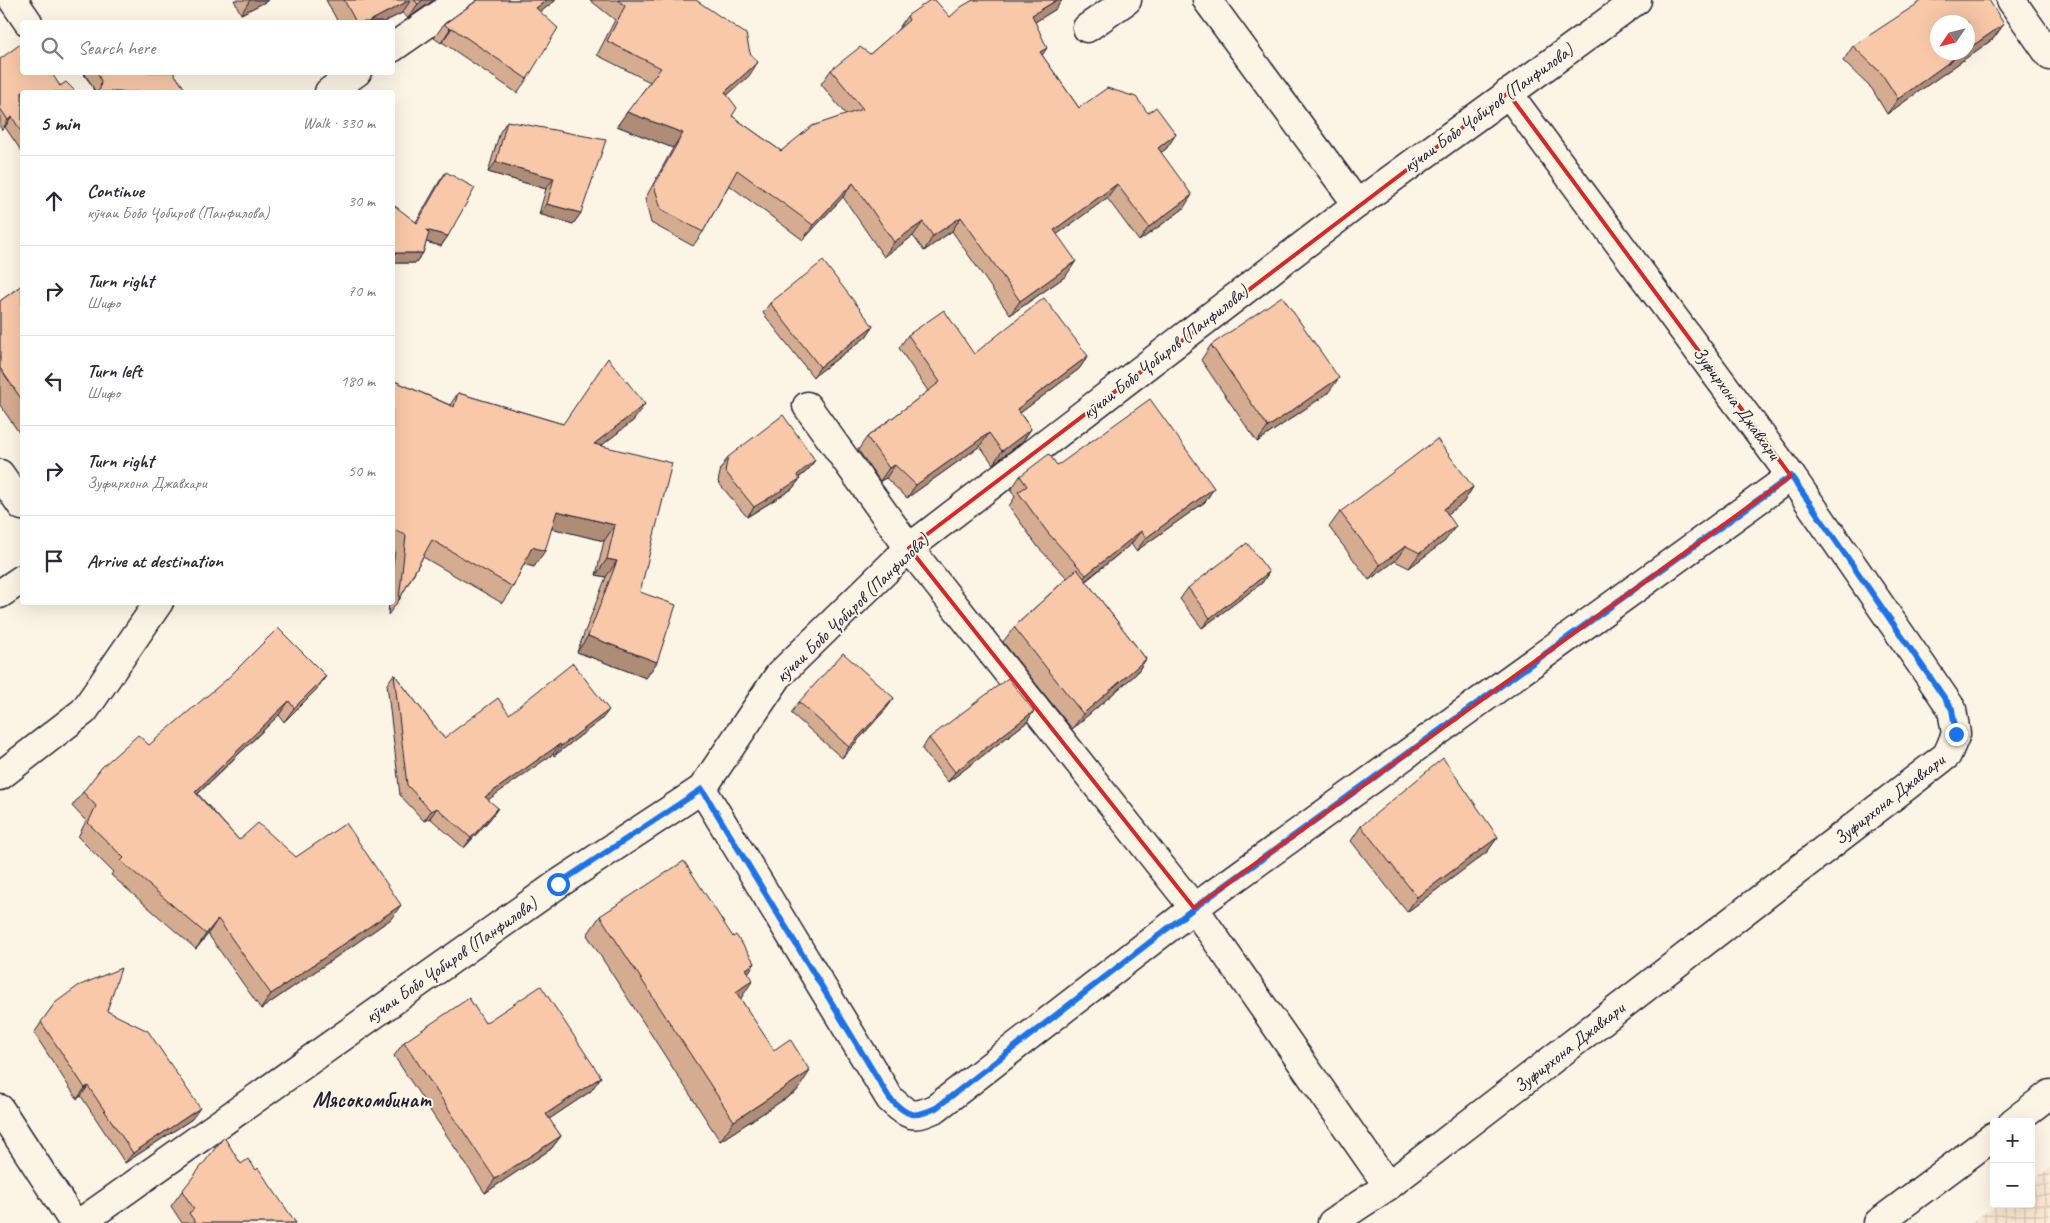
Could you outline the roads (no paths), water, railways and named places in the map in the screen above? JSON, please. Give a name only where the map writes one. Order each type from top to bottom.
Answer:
[{"type":"street","points":[[13,0],[27,20]]},
{"type":"street","points":[[395,46],[461,0]]},
{"type":"street","points":[[1087,28],[1127,0]]},
{"type":"street","points":[[1207,0],[1357,204]]},
{"type":"street","name":"кӯчаи Бобо Ҷобиров (Панфилова)","points":[[80,1223],[558,884],[702,789],[780,676],[908,548],[1357,204],[1637,0]]},
{"type":"street","points":[[2011,0],[2050,56]]},
{"type":"street","points":[[66,75],[78,90]]},
{"type":"street","points":[[332,90],[353,75]]},
{"type":"street","name":"Зуфирхона Джавхари","points":[[1332,1223],[1388,1186],[1947,755],[1956,734],[1952,709],[1791,476],[1508,93]]},
{"type":"street","points":[[807,406],[908,548],[1194,908],[1388,1186]]},
{"type":"street","points":[[0,474],[20,503]]},
{"type":"street","points":[[702,789],[890,1099],[905,1112],[920,1116],[936,1108],[1194,908],[1791,476]]},
{"type":"street","points":[[0,594],[20,580]]},
{"type":"street","points":[[0,776],[84,710],[157,605]]},
{"type":"street","points":[[2018,1118],[2050,1094]]},
{"type":"street","points":[[0,1109],[74,1223]]},
{"type":"street","points":[[1878,1223],[1990,1139]]},
{"type":"district","name":"Мясокомбинат","points":[[372,1099]]}]
